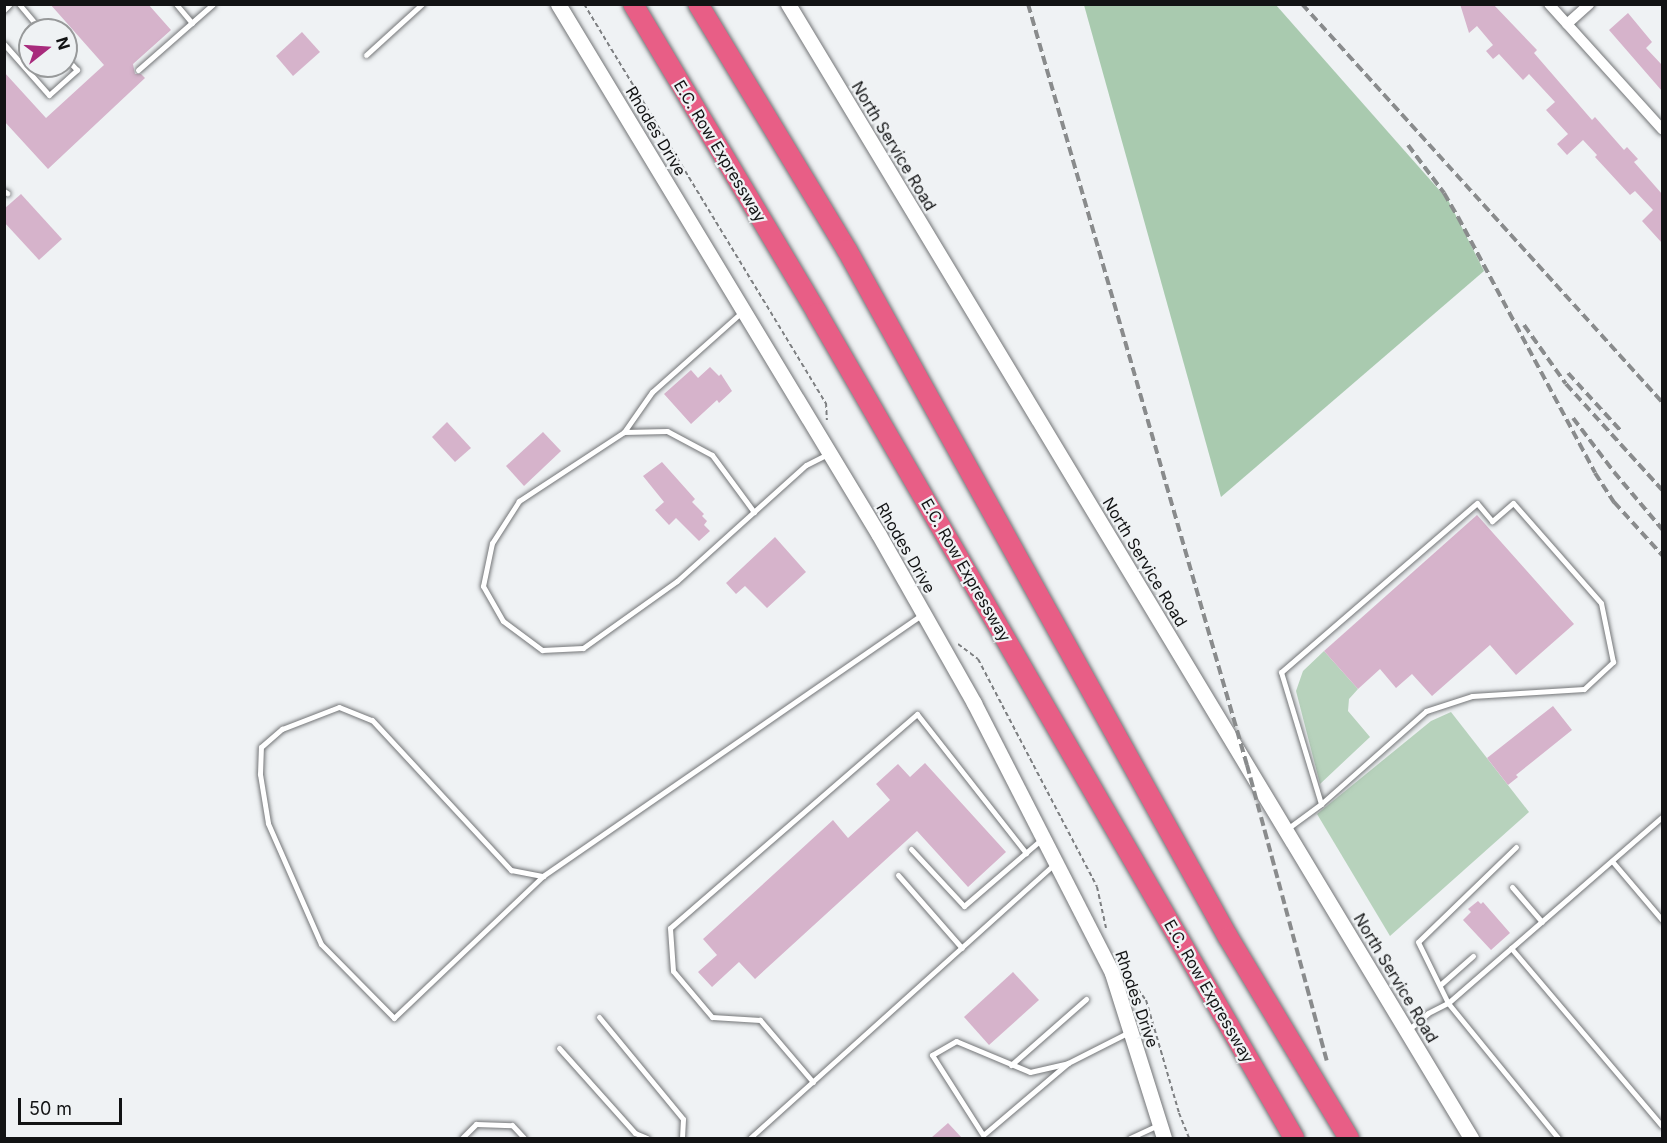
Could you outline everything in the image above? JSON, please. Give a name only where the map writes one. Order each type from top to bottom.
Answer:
[{"type":"highway","name":"E.C. Row Expressway","points":[[633,4],[824,324],[1294,1138]]},
{"type":"highway","points":[[698,4],[847,250],[1228,938],[1349,1138]]},
{"type":"street","name":"Rhodes Drive","points":[[558,4],[830,454],[974,703],[1112,973],[1162,1131]]},
{"type":"street","name":"North Service Road","points":[[788,4],[1471,1138]]},
{"type":"street","points":[[1549,4],[1662,129]]},
{"type":"street","points":[[1567,24],[1589,4]]},
{"type":"lane","points":[[4,10],[10,4]]},
{"type":"lane","points":[[19,4],[31,18]]},
{"type":"lane","points":[[176,4],[192,23]]},
{"type":"lane","points":[[138,70],[213,4]]},
{"type":"lane","points":[[366,56],[422,4]]},
{"type":"lane","points":[[4,44],[18,60]]},
{"type":"lane","points":[[34,78],[49,95],[68,78]]},
{"type":"lane","points":[[743,310],[652,392],[624,432],[519,501],[492,543],[483,586],[503,621],[542,650],[583,648],[677,581],[806,465],[830,454]]},
{"type":"lane","points":[[624,432],[667,431],[712,455],[754,512]]},
{"type":"lane","points":[[1286,830],[1321,804],[1426,711],[1472,696],[1584,689],[1613,662],[1601,603],[1513,503],[1492,521],[1477,503],[1281,672],[1321,804]]},
{"type":"lane","points":[[543,876],[511,870],[372,720],[339,707],[282,729],[261,747],[260,774],[268,823],[321,945],[394,1018],[543,876],[923,614]]},
{"type":"lane","points":[[813,1082],[760,1020],[712,1017],[673,970],[670,928],[917,714],[1026,853]]},
{"type":"lane","points":[[1407,1031],[1428,1013],[1448,1003],[1662,817]]},
{"type":"lane","points":[[911,849],[964,906],[1044,837]]},
{"type":"lane","points":[[1516,847],[1418,942],[1448,1003],[1558,1138]]},
{"type":"lane","points":[[1612,861],[1662,920]]},
{"type":"lane","points":[[750,1138],[1057,862]]},
{"type":"lane","points":[[898,875],[962,948]]},
{"type":"lane","points":[[1512,887],[1542,922]]},
{"type":"lane","points":[[1511,948],[1662,1126]]},
{"type":"lane","points":[[1440,985],[1473,956]]},
{"type":"lane","points":[[1011,1065],[1086,999]]},
{"type":"lane","points":[[599,1017],[683,1119],[682,1138]]},
{"type":"lane","points":[[1068,1063],[1030,1072],[956,1041],[932,1055],[983,1135],[1068,1063],[1131,1031]]},
{"type":"lane","points":[[559,1048],[635,1133],[647,1138]]},
{"type":"lane","points":[[462,1138],[476,1124],[512,1125],[524,1138]]},
{"type":"lane","points":[[1130,1138],[1162,1131]]},
{"type":"path","points":[[584,4],[826,403],[827,423]]},
{"type":"path","points":[[978,659],[1097,887],[1108,935]]},
{"type":"path","points":[[1128,974],[1146,1000],[1179,1113],[1189,1138]]},
{"type":"green space","points":[[1084,5],[1276,5],[1448,200],[1484,271],[1221,497]]},
{"type":"green space","points":[[1324,651],[1358,689],[1349,699],[1348,711],[1370,737],[1320,784],[1296,691],[1303,671]]},
{"type":"green space","points":[[1451,712],[1529,812],[1390,936],[1317,814],[1431,721]]},
{"type":"building","points":[[50,4],[148,4],[171,30],[133,64],[135,74],[141,74],[145,78],[48,169],[4,121],[4,72],[46,118],[104,65],[78,36],[78,18],[62,18]]},
{"type":"building","points":[[1460,4],[1493,4],[1537,50],[1534,53],[1592,120],[1595,117],[1624,150],[1627,147],[1638,159],[1634,162],[1662,194],[1662,243],[1642,221],[1653,210],[1635,191],[1630,195],[1595,157],[1597,155],[1583,140],[1567,155],[1557,144],[1568,134],[1546,110],[1555,102],[1529,74],[1523,80],[1499,54],[1493,59],[1486,51],[1493,45],[1477,26],[1469,33]]},
{"type":"building","points":[[1628,13],[1652,42],[1646,48],[1662,65],[1662,91],[1609,30]]},
{"type":"building","points":[[302,32],[320,52],[293,76],[276,56]]},
{"type":"building","points":[[21,194],[62,239],[39,260],[4,222],[4,209]]},
{"type":"building","points":[[710,367],[719,376],[721,374],[732,391],[719,403],[717,400],[691,424],[664,394],[691,370],[698,378]]},
{"type":"building","points":[[447,422],[471,448],[455,462],[432,437]]},
{"type":"building","points":[[543,432],[561,451],[524,486],[506,466]]},
{"type":"building","points":[[662,462],[695,499],[692,502],[704,514],[702,516],[707,521],[704,525],[710,531],[699,541],[676,518],[669,525],[655,510],[664,502],[643,476]]},
{"type":"building","points":[[1477,515],[1574,624],[1516,675],[1490,645],[1432,696],[1412,674],[1396,688],[1380,669],[1358,689],[1324,651]]},
{"type":"building","points":[[775,537],[806,572],[767,608],[745,586],[736,594],[726,583]]},
{"type":"building","points":[[1553,706],[1572,730],[1516,775],[1518,777],[1508,785],[1487,758]]},
{"type":"building","points":[[925,763],[1006,852],[968,887],[917,831],[755,979],[739,962],[712,987],[698,972],[717,955],[703,939],[833,820],[848,838],[890,800],[876,784],[898,764],[910,777]]},
{"type":"building","points":[[1478,901],[1481,904],[1483,902],[1510,933],[1491,950],[1463,920],[1471,912],[1468,909]]},
{"type":"building","points":[[1013,972],[1039,1000],[989,1045],[964,1017]]},
{"type":"building","points":[[948,1123],[962,1138],[931,1138]]},
{"type":"railway","points":[[1028,4],[1247,765],[1327,1061]]},
{"type":"railway","points":[[1302,4],[1662,402]]},
{"type":"railway","points":[[1408,145],[1444,193],[1458,217],[1595,473],[1614,502],[1662,555]]},
{"type":"railway","points":[[1524,325],[1566,384],[1662,490]]},
{"type":"railway","points":[[1568,373],[1620,430]]},
{"type":"railway","points":[[1573,418],[1662,529]]}]
